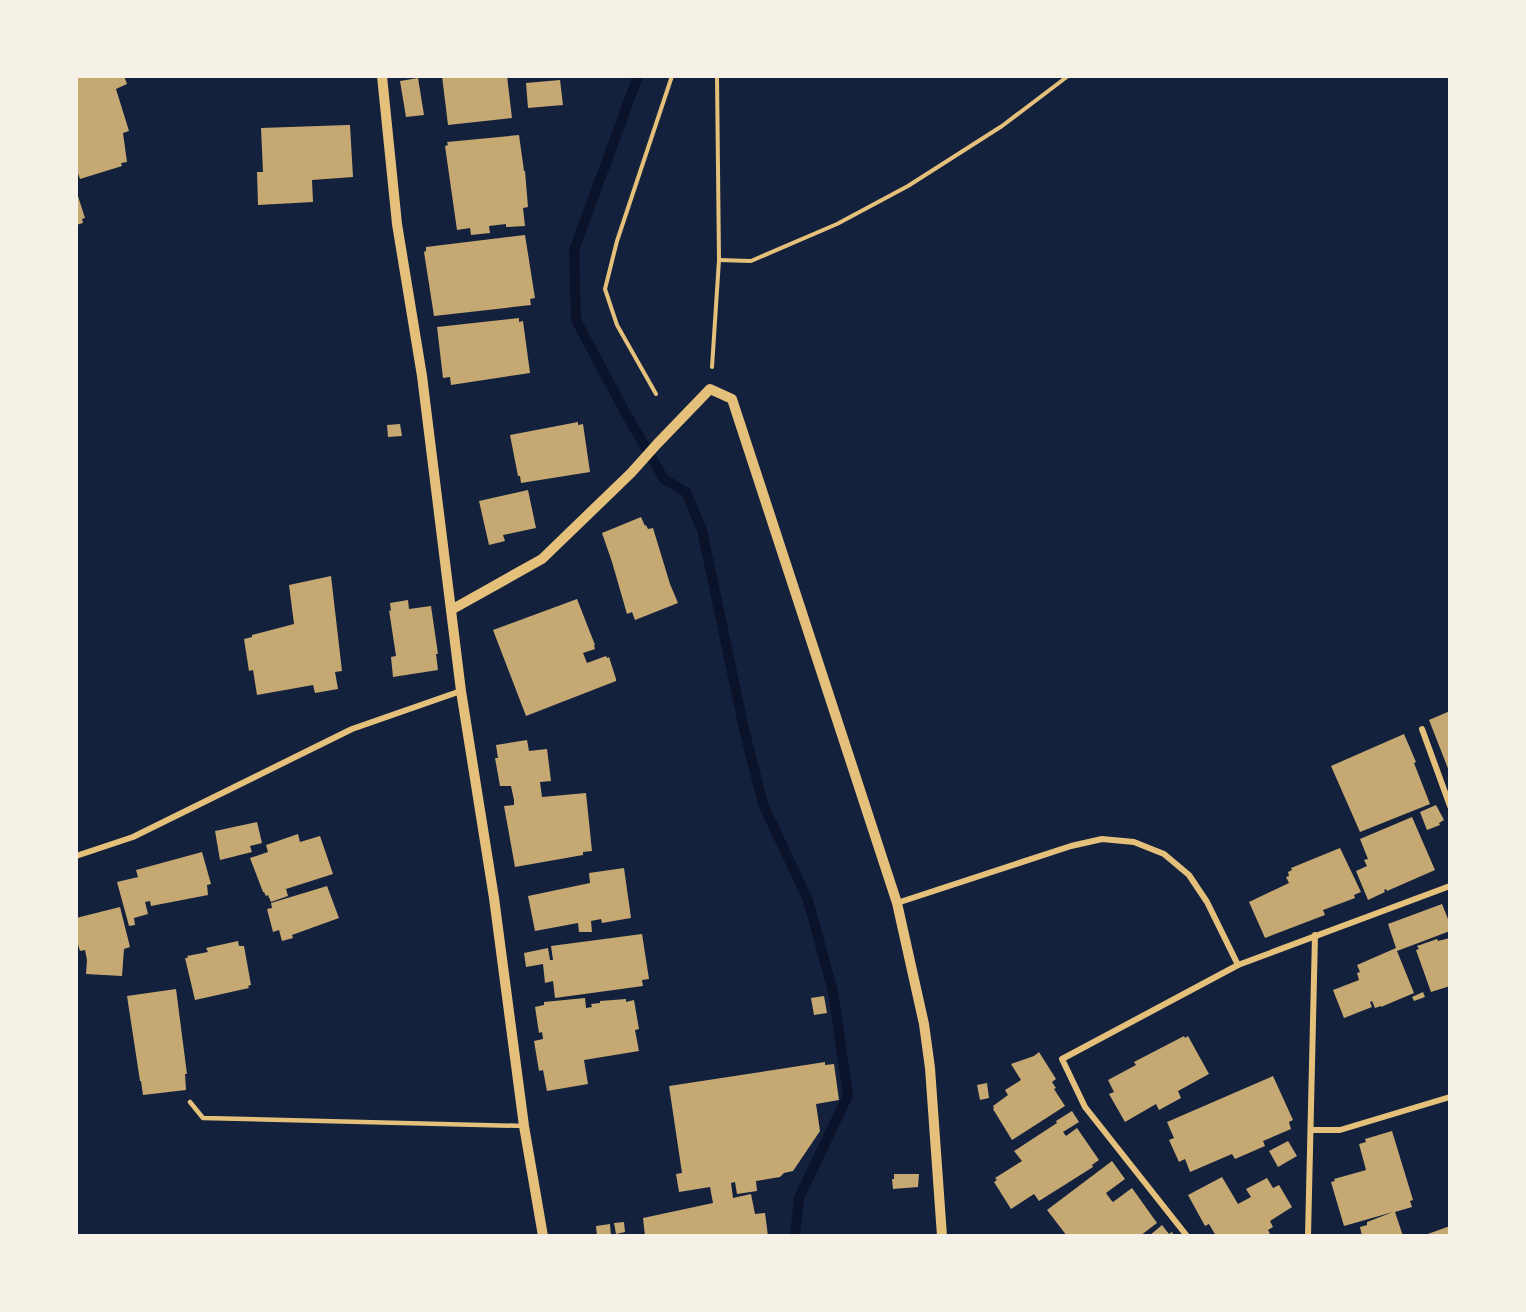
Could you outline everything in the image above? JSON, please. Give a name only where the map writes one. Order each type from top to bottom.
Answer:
[{"type":"street","points":[[381,76],[397,224],[422,376],[461,691],[494,898],[524,1126],[543,1236]]},
{"type":"street","points":[[450,610],[542,559],[631,473],[710,389],[732,399],[897,903],[924,1024],[930,1068],[942,1236]]},
{"type":"street","points":[[76,856],[133,837],[351,729],[461,691]]},
{"type":"street","points":[[1422,729],[1449,806]]},
{"type":"street","points":[[897,903],[1071,846],[1102,839],[1134,842],[1164,854],[1189,875],[1207,902],[1238,965]]},
{"type":"street","points":[[1188,1236],[1086,1107],[1062,1059],[1238,965],[1449,886]]},
{"type":"street","points":[[1308,1236],[1315,935]]},
{"type":"street","points":[[1311,1130],[1340,1130],[1449,1097]]},
{"type":"lane","points":[[190,1102],[203,1118],[524,1126]]},
{"type":"path","points":[[656,394],[617,326],[605,290],[617,241],[672,76]]},
{"type":"path","points":[[710,389],[719,261],[717,76]]},
{"type":"path","points":[[719,261],[751,261],[837,224],[909,186],[1002,126],[1068,76]]},
{"type":"building","points":[[76,76],[124,76],[127,84],[116,89],[129,131],[123,133],[127,162],[121,163],[122,166],[80,179],[76,168]]},
{"type":"building","points":[[442,76],[507,76],[512,118],[448,125]]},
{"type":"building","points":[[418,78],[424,115],[406,117],[400,81]]},
{"type":"building","points":[[560,80],[563,105],[528,108],[526,83]]},
{"type":"building","points":[[350,125],[353,177],[312,180],[313,202],[258,205],[257,172],[263,172],[261,128]]},
{"type":"building","points":[[519,135],[528,207],[523,208],[525,226],[506,227],[506,224],[489,226],[490,233],[471,235],[470,228],[457,230],[445,146],[448,145],[447,142]]},
{"type":"building","points":[[76,190],[85,218],[82,219],[83,223],[76,225]]},
{"type":"building","points":[[525,235],[535,298],[530,299],[531,305],[434,316],[424,252],[426,247]]},
{"type":"building","points":[[519,318],[519,322],[523,321],[530,373],[451,385],[450,377],[443,378],[437,327]]},
{"type":"building","points":[[578,422],[578,425],[583,424],[590,472],[521,483],[510,435]]},
{"type":"building","points":[[400,424],[402,436],[388,437],[387,425]]},
{"type":"building","points":[[528,490],[536,528],[503,535],[505,541],[489,545],[479,501]]},
{"type":"building","points":[[641,517],[648,529],[653,528],[678,603],[635,620],[632,612],[627,614],[602,533]]},
{"type":"building","points":[[331,576],[342,671],[335,672],[338,689],[315,693],[313,685],[257,695],[253,670],[249,671],[244,639],[294,624],[289,585]]},
{"type":"building","points":[[577,599],[595,645],[595,649],[583,653],[587,663],[609,657],[616,681],[526,716],[493,630]]},
{"type":"building","points":[[408,600],[409,609],[431,606],[438,670],[393,677],[391,657],[396,656],[390,603]]},
{"type":"building","points":[[1450,711],[1450,771],[1449,771],[1429,720]]},
{"type":"building","points":[[1404,734],[1430,804],[1360,832],[1331,766]]},
{"type":"building","points":[[527,740],[529,751],[547,749],[551,781],[540,782],[542,797],[586,793],[592,851],[583,852],[583,855],[515,867],[504,806],[514,805],[514,800],[511,786],[500,786],[495,758],[498,758],[496,745]]},
{"type":"building","points":[[1436,805],[1444,820],[1439,823],[1440,825],[1427,830],[1420,812]]},
{"type":"building","points":[[1412,817],[1435,870],[1387,891],[1386,889],[1385,892],[1368,900],[1356,871],[1367,866],[1364,860],[1368,859],[1360,839]]},
{"type":"building","points":[[257,822],[262,843],[250,846],[252,852],[220,860],[215,831]]},
{"type":"building","points":[[298,834],[300,842],[320,836],[333,874],[286,889],[288,896],[271,902],[268,895],[266,896],[263,892],[250,858],[268,852],[266,845]]},
{"type":"building","points":[[1340,848],[1361,892],[1354,895],[1355,898],[1323,910],[1325,915],[1265,938],[1249,902],[1289,883],[1286,877],[1289,876],[1288,872],[1292,870],[1291,868]]},
{"type":"building","points":[[202,852],[211,884],[207,885],[208,895],[151,906],[150,901],[145,902],[148,914],[134,918],[135,925],[129,926],[117,882],[138,877],[136,870]]},
{"type":"building","points":[[624,868],[631,918],[602,923],[601,919],[591,921],[592,932],[579,932],[578,923],[535,931],[528,896],[590,883],[589,873]]},
{"type":"building","points":[[327,886],[339,918],[292,935],[293,938],[282,941],[279,930],[273,932],[267,909],[272,908],[271,903]]},
{"type":"building","points":[[1442,904],[1450,924],[1450,931],[1397,951],[1414,993],[1381,1007],[1375,1008],[1372,1001],[1370,1002],[1372,1007],[1344,1018],[1333,990],[1359,980],[1357,973],[1360,972],[1357,965],[1396,948],[1388,924]]},
{"type":"building","points":[[120,907],[130,947],[124,949],[122,976],[86,974],[85,950],[80,951],[76,938],[76,918]]},
{"type":"building","points":[[642,934],[649,979],[642,980],[643,986],[555,998],[553,981],[545,983],[543,964],[526,967],[524,953],[548,948],[550,960],[553,960],[551,946]]},
{"type":"building","points":[[1450,938],[1450,986],[1431,992],[1416,950],[1419,949],[1417,946],[1437,939],[1438,941]]},
{"type":"building","points":[[238,941],[239,946],[244,946],[251,985],[248,986],[249,988],[195,1000],[185,958],[208,952],[206,948]]},
{"type":"building","points":[[176,989],[187,1074],[185,1074],[186,1090],[143,1095],[127,996]]},
{"type":"building","points":[[1423,992],[1425,997],[1414,1001],[1412,997]]},
{"type":"building","points":[[824,996],[827,1013],[814,1015],[811,998]]},
{"type":"building","points":[[585,998],[586,1008],[600,1001],[634,1000],[639,1029],[635,1030],[639,1051],[584,1060],[588,1084],[547,1091],[543,1070],[539,1071],[534,1041],[543,1039],[542,1032],[539,1033],[535,1007],[544,1005],[544,1002]]},
{"type":"building","points":[[1184,1036],[1185,1038],[1188,1036],[1209,1074],[1178,1091],[1181,1098],[1159,1110],[1156,1104],[1125,1122],[1109,1094],[1114,1092],[1108,1080],[1136,1065],[1134,1062]]},
{"type":"building","points":[[1039,1052],[1056,1079],[1052,1082],[1056,1088],[1054,1089],[1065,1106],[1012,1140],[993,1106],[1008,1095],[1005,1090],[1021,1080],[1011,1064]]},
{"type":"building","points":[[825,1062],[825,1065],[834,1064],[839,1100],[816,1104],[820,1131],[793,1171],[784,1173],[780,1177],[756,1181],[757,1191],[737,1194],[735,1182],[731,1183],[733,1198],[751,1194],[755,1214],[765,1213],[768,1236],[645,1236],[643,1218],[713,1203],[710,1187],[679,1192],[676,1174],[682,1173],[669,1086]]},
{"type":"building","points":[[1273,1076],[1293,1120],[1289,1122],[1291,1129],[1263,1141],[1265,1146],[1235,1159],[1232,1154],[1190,1172],[1185,1159],[1179,1162],[1169,1140],[1174,1138],[1167,1122]]},
{"type":"building","points":[[987,1083],[989,1098],[980,1100],[977,1085]]},
{"type":"building","points":[[1072,1111],[1079,1122],[1063,1132],[1066,1136],[1077,1128],[1099,1160],[1092,1165],[1093,1167],[1039,1201],[1034,1194],[1011,1209],[994,1182],[997,1180],[995,1178],[1022,1161],[1014,1151]]},
{"type":"building","points":[[1392,1131],[1413,1200],[1410,1201],[1412,1207],[1395,1212],[1403,1236],[1362,1236],[1360,1227],[1393,1212],[1344,1226],[1331,1182],[1335,1181],[1334,1179],[1366,1170],[1359,1144],[1366,1142],[1365,1139]]},
{"type":"building","points":[[1288,1141],[1297,1156],[1278,1167],[1269,1151]]},
{"type":"building","points":[[1112,1161],[1125,1179],[1106,1193],[1111,1200],[1113,1202],[1132,1188],[1157,1223],[1140,1236],[1067,1236],[1047,1210]]},
{"type":"building","points":[[894,1174],[919,1174],[918,1187],[893,1189]]},
{"type":"building","points":[[1222,1177],[1238,1204],[1251,1197],[1246,1189],[1267,1178],[1273,1188],[1279,1185],[1292,1207],[1270,1221],[1273,1227],[1268,1230],[1271,1236],[1216,1236],[1209,1224],[1205,1226],[1188,1195]]},
{"type":"building","points":[[624,1222],[625,1232],[616,1234],[614,1223]]},
{"type":"building","points":[[610,1224],[611,1236],[597,1236],[596,1226]]},
{"type":"building","points":[[1162,1225],[1169,1234],[1172,1232],[1174,1236],[1149,1236]]},
{"type":"building","points":[[1450,1226],[1450,1236],[1425,1236],[1425,1235]]},
{"type":"waterway","points":[[638,76],[574,250],[576,320],[664,479],[686,492],[702,530],[744,729],[763,804],[808,900],[833,992],[848,1095],[799,1198],[795,1236]]}]
